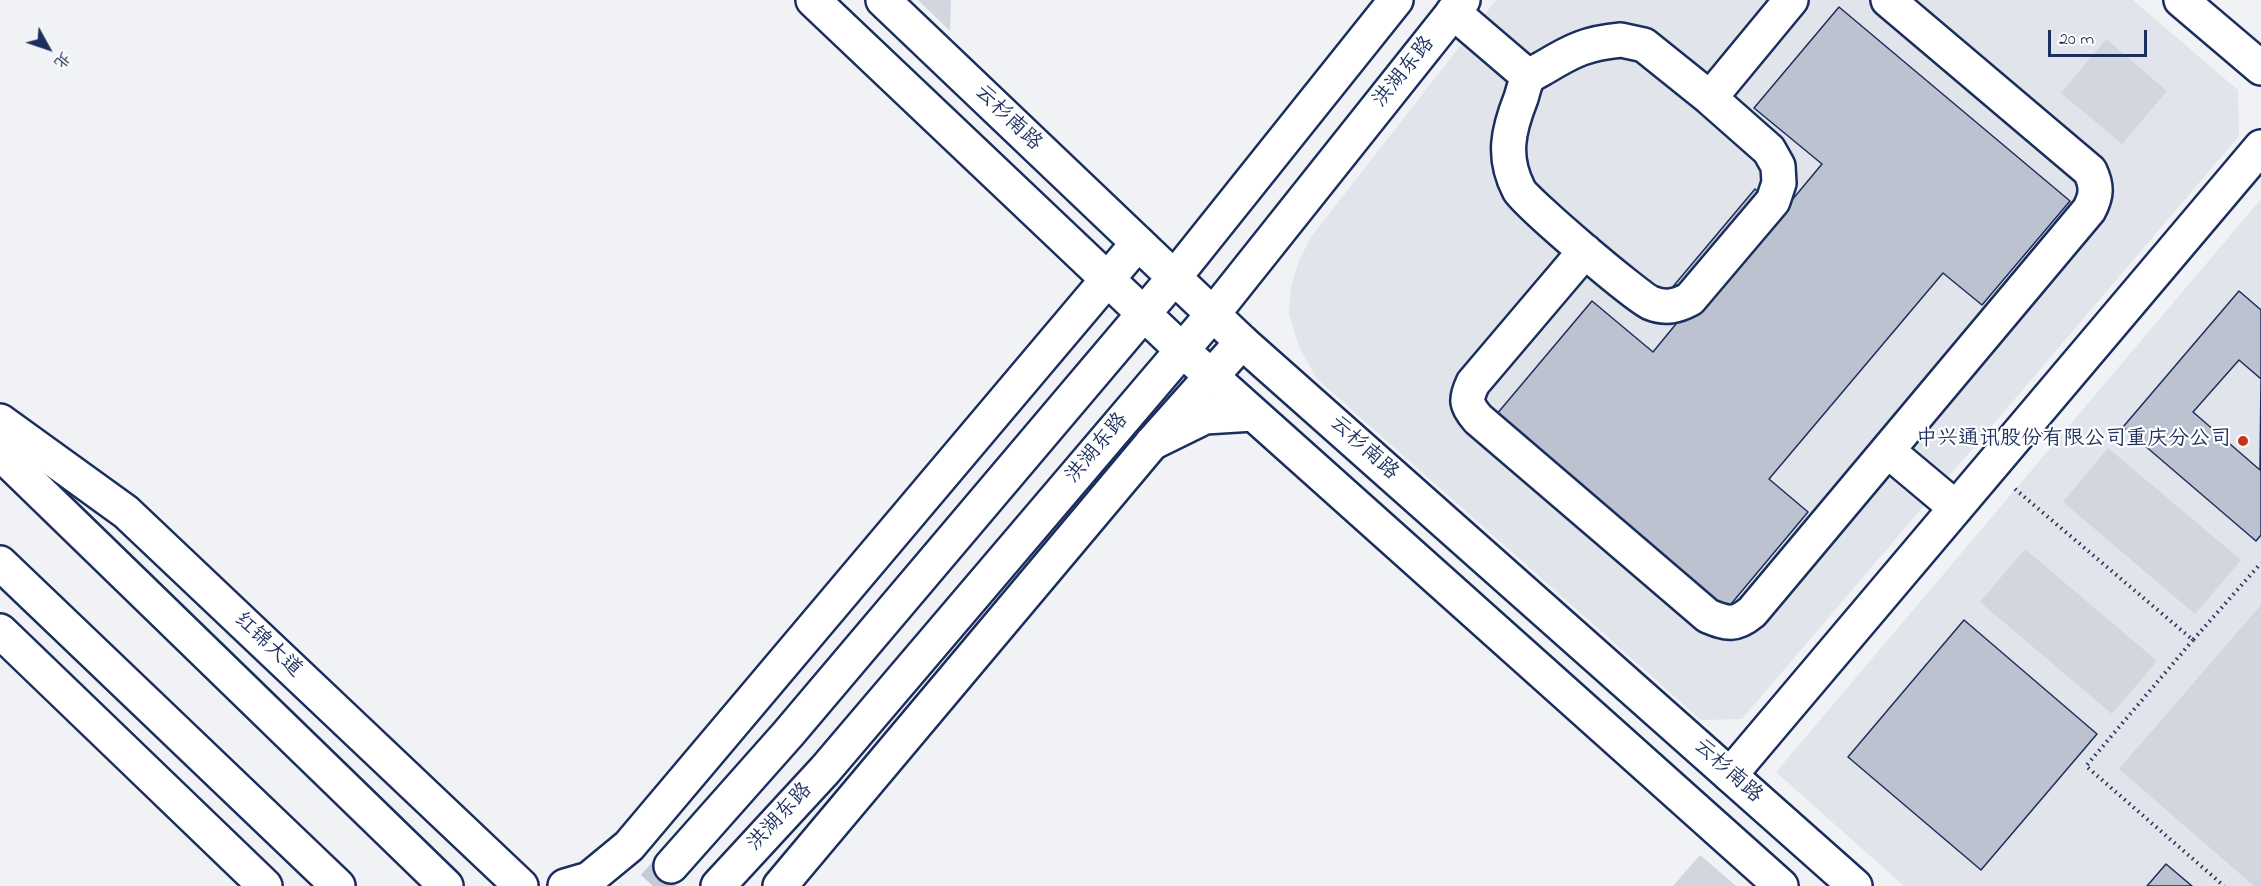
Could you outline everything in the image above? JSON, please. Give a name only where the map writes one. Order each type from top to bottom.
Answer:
[{"type":"main road","points":[[813,0],[1211,377],[1781,886]]},
{"type":"main road","name":"云杉南路","points":[[883,0],[1173,279],[1242,342],[1855,886]]},
{"type":"main road","points":[[671,866],[788,734],[1144,314],[1396,0]]},
{"type":"main road","points":[[1710,98],[1791,0]]},
{"type":"main road","points":[[1585,251],[1473,383],[1467,396],[1469,408],[1478,419],[1708,616],[1724,622],[1740,622],[1752,612],[1888,451],[2089,210],[2095,198],[2096,183],[2090,171],[1888,0]]},
{"type":"main road","points":[[2181,0],[2261,68]]},
{"type":"main road","points":[[1458,6],[1529,77]]},
{"type":"main road","name":"洪湖东路","points":[[718,886],[825,770],[1213,314],[1458,6]]},
{"type":"main road","points":[[1621,40],[1644,45],[1710,98],[1769,150],[1778,166],[1779,183],[1773,201],[1690,299],[1678,305],[1664,307],[1648,302],[1585,251],[1521,193],[1510,171],[1507,142],[1513,118],[1529,77],[1570,52],[1595,42],[1621,40]]},
{"type":"main road","points":[[1730,775],[2261,147]]},
{"type":"main road","points":[[565,886],[589,879],[629,846],[1138,243]]},
{"type":"main road","name":"洪湖东路","points":[[780,886],[1152,443],[1242,342]]},
{"type":"main road","points":[[1152,443],[1205,417],[1252,414]]},
{"type":"main road","name":"红锦大道","points":[[0,422],[126,512],[521,886]]},
{"type":"main road","points":[[1888,451],[1956,508]]},
{"type":"main road","points":[[0,453],[446,886]]},
{"type":"main road","points":[[0,563],[338,886]]},
{"type":"main road","points":[[0,631],[265,886]]},
{"type":"path","points":[[1990,468],[2193,640]]},
{"type":"path","points":[[2224,886],[2085,766],[2261,563]]},
{"type":"shaded area","points":[[918,0],[951,0],[950,31]]},
{"type":"shaded area","points":[[1496,0],[2133,0],[2238,90],[2239,136],[1742,719],[1701,720],[1317,379],[1299,347],[1289,314],[1291,287],[1298,263],[1311,237]]},
{"type":"shaded area","points":[[2106,39],[2167,91],[2122,144],[2061,93]]},
{"type":"shaded area","points":[[2261,199],[2261,886],[1904,886],[1776,772]]},
{"type":"shaded area","points":[[2108,448],[2241,560],[2195,614],[2063,502]]},
{"type":"shaded area","points":[[2025,549],[2157,661],[2112,714],[1980,602]]},
{"type":"shaded area","points":[[2261,605],[2261,886],[2254,886],[2119,769]]},
{"type":"shaded area","points":[[1700,855],[1736,886],[1673,886]]},
{"type":"building","points":[[1839,7],[2070,201],[1982,305],[1943,273],[1769,479],[1808,512],[1726,610],[1496,415],[1592,301],[1653,352],[1685,313],[1665,296],[1755,189],[1782,212],[1822,164],[1754,108]]},
{"type":"building","points":[[2239,291],[2261,310],[2261,535],[2256,541],[2123,427]]},
{"type":"building","name":"中兴通讯股份有限公司重庆分公司","points":[[2239,360],[2261,379],[2260,470],[2193,412]]},
{"type":"building","points":[[1964,620],[2097,734],[1981,870],[1848,757]]},
{"type":"building","points":[[2166,864],[2192,886],[2147,886]]},
{"type":"tunnel","points":[[653,886],[671,866]]},
{"type":"place","name":"中兴通讯股份有限公司重庆分公司","points":[[2243,441]]}]
